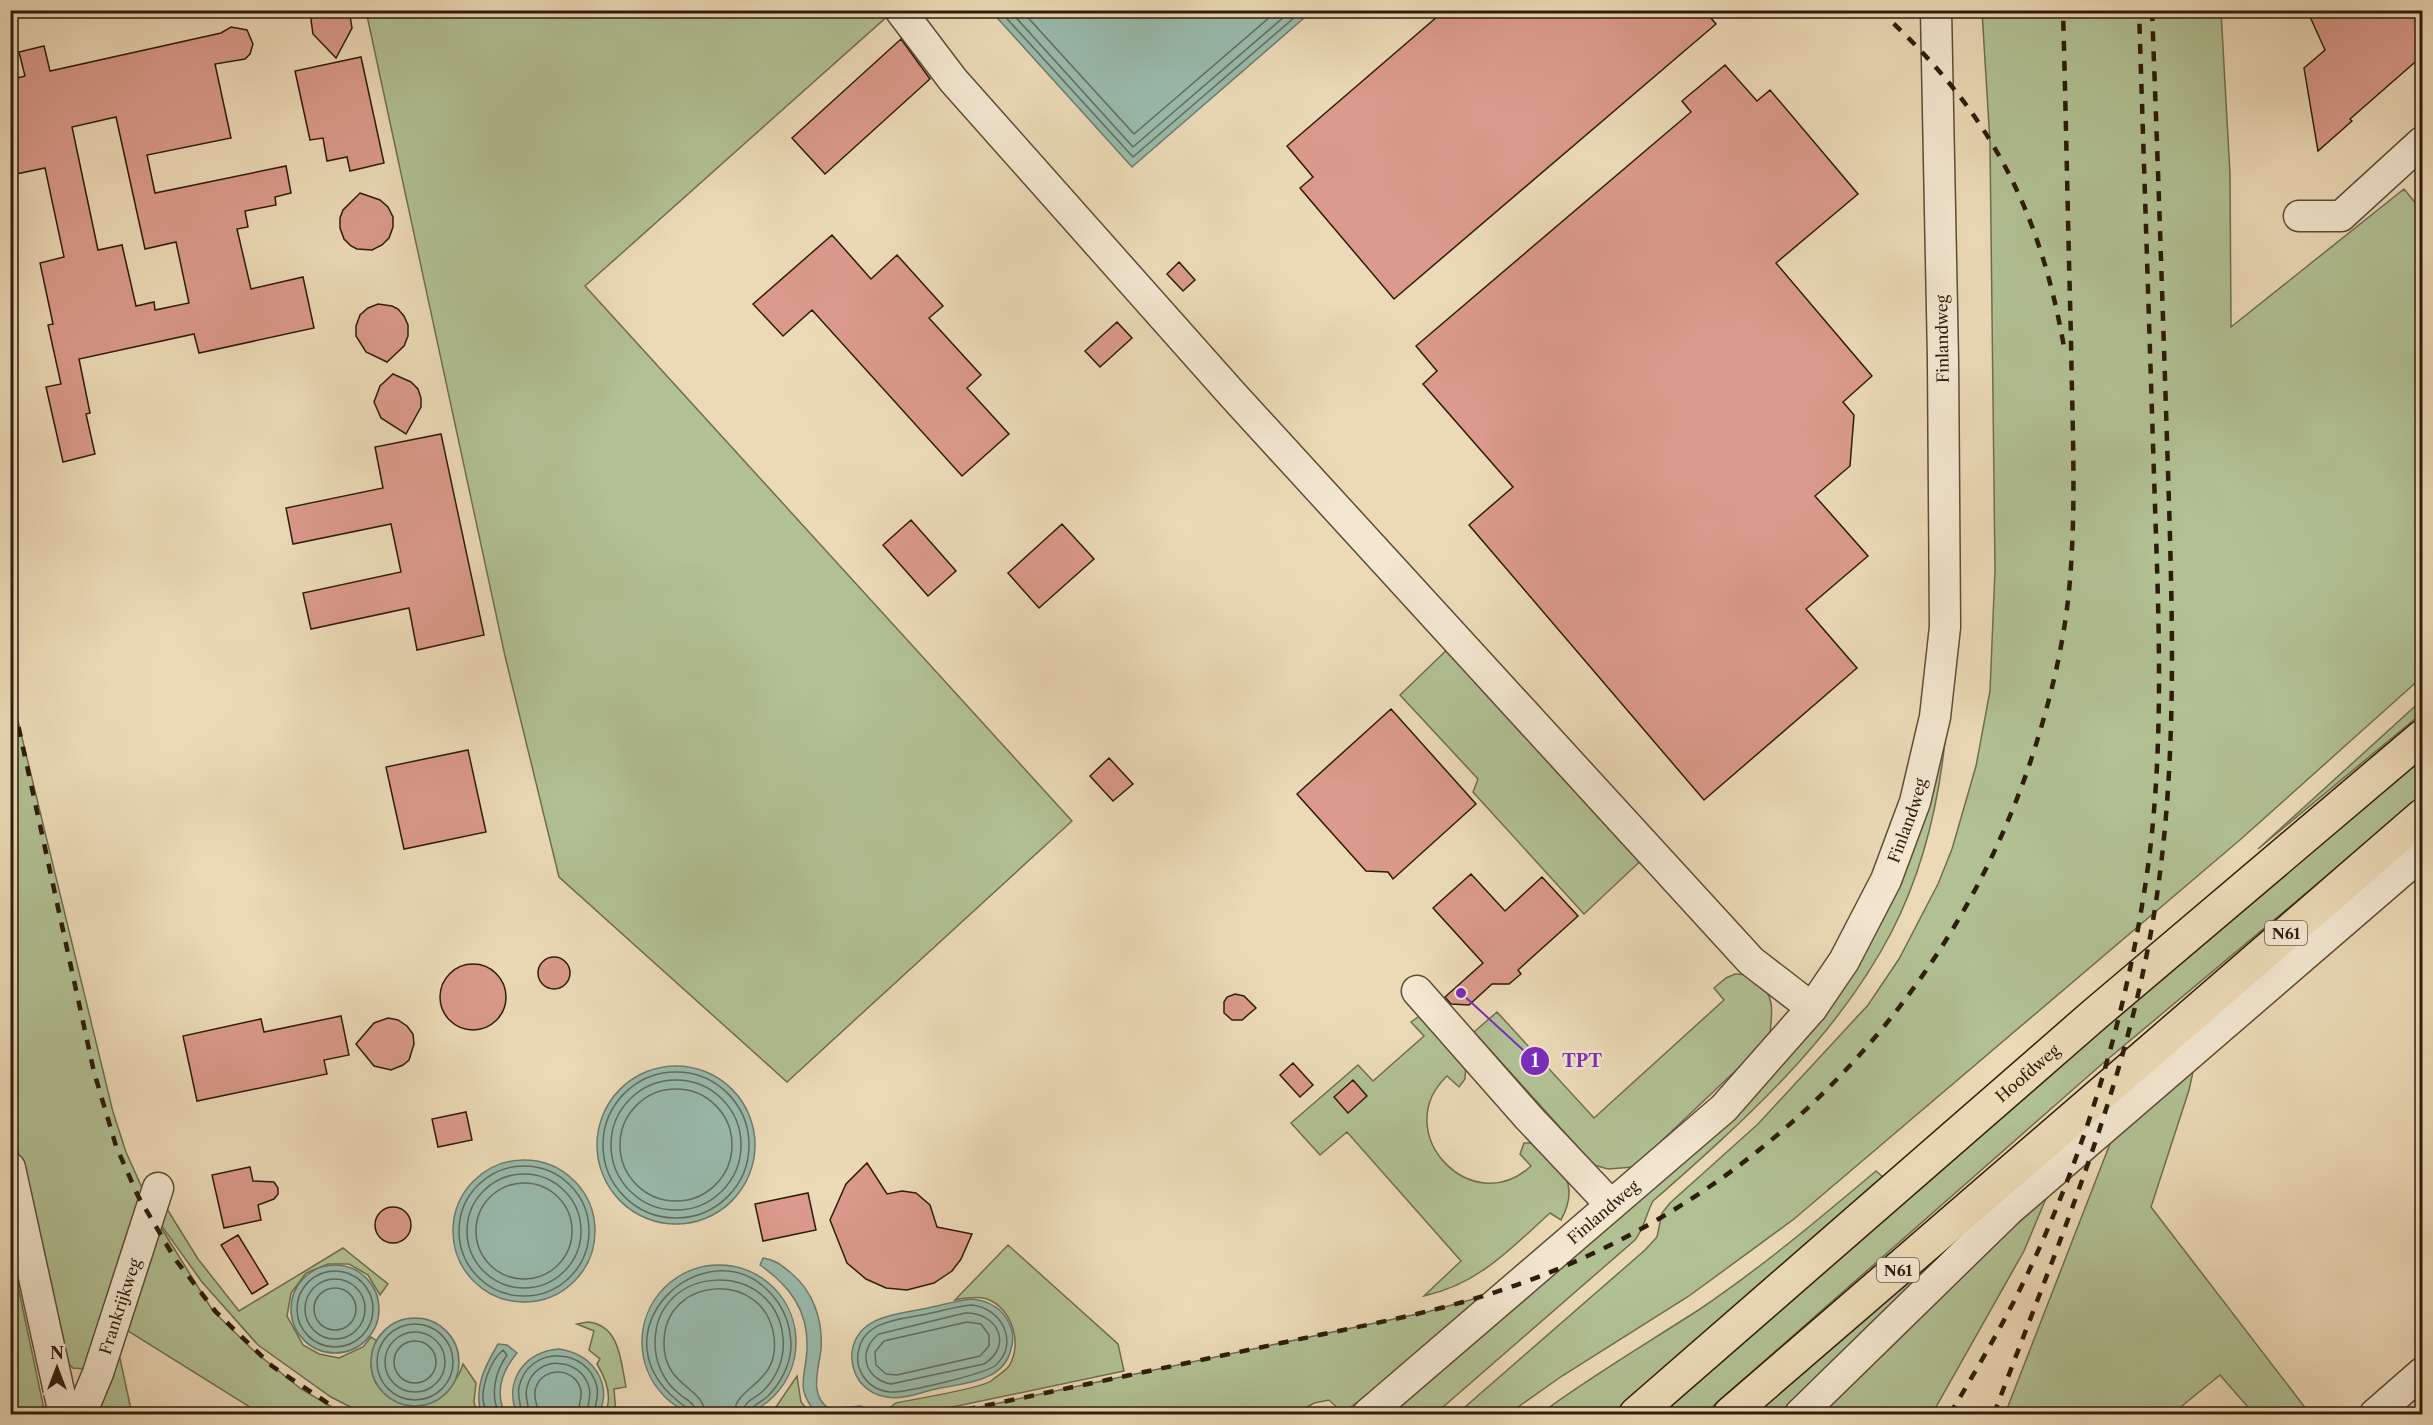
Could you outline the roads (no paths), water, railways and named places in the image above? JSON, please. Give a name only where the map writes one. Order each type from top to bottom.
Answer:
[{"type":"main road","name":"Hoofdweg","points":[[1636,1414],[2085,1023],[2422,737]]},
{"type":"main road","name":"N61","points":[[1730,1414],[2422,816]]},
{"type":"street","points":[[900,10],[953,80],[1248,411],[1751,961],[1812,1008]]},
{"type":"street","name":"Finlandweg","points":[[1368,1414],[1724,1108],[1812,1008],[1844,961],[1886,880],[1915,802],[1935,717],[1945,627],[1943,360],[1936,10]]},
{"type":"street","points":[[2299,216],[2341,216],[2422,142]]},
{"type":"street","points":[[1800,1414],[2009,1210],[2422,854]]},
{"type":"street","points":[[1417,991],[1529,1118],[1611,1205]]},
{"type":"street","points":[[10,1167],[64,1414]]},
{"type":"street","name":"Frankrijkweg","points":[[70,1414],[83,1409],[98,1373],[158,1188]]},
{"type":"street","points":[[2375,1414],[2422,1373]]},
{"type":"water","points":[[991,11],[1312,11],[1132,167]]},
{"type":"water","points":[[676,1066],[706,1072],[720,1079],[732,1089],[742,1101],[749,1115],[755,1145],[749,1175],[742,1189],[732,1201],[720,1211],[706,1218],[676,1224],[646,1218],[632,1211],[620,1201],[610,1189],[603,1175],[597,1145],[603,1115],[610,1101],[620,1089],[632,1079],[646,1072]]},
{"type":"water","points":[[524,1160],[538,1161],[551,1166],[574,1181],[589,1204],[594,1217],[594,1245],[589,1258],[574,1281],[551,1296],[538,1301],[524,1302],[510,1301],[497,1296],[474,1281],[459,1258],[454,1245],[453,1231],[454,1217],[459,1204],[474,1181],[497,1166],[510,1161]]},
{"type":"water","points":[[763,1258],[781,1265],[791,1273],[811,1297],[820,1327],[821,1349],[816,1382],[823,1404],[830,1409],[861,1406],[865,1409],[862,1413],[817,1414],[810,1405],[803,1384],[807,1350],[805,1323],[789,1291],[760,1265]]},
{"type":"water","points":[[335,1265],[352,1268],[366,1278],[376,1292],[379,1309],[376,1326],[366,1340],[352,1350],[335,1353],[318,1350],[304,1340],[294,1326],[291,1309],[294,1292],[304,1278],[318,1268]]},
{"type":"water","points":[[719,1265],[734,1266],[749,1271],[774,1287],[790,1312],[795,1327],[795,1357],[790,1372],[774,1397],[749,1413],[734,1418],[719,1419],[704,1418],[689,1413],[664,1397],[648,1372],[643,1357],[642,1342],[643,1327],[648,1312],[664,1287],[689,1271],[704,1266]]},
{"type":"water","points":[[973,1299],[984,1301],[998,1309],[1006,1318],[1013,1336],[1007,1360],[992,1375],[970,1382],[893,1398],[869,1390],[860,1382],[853,1368],[852,1352],[862,1330],[871,1323],[893,1315]]},
{"type":"water","points":[[415,1318],[432,1322],[446,1331],[455,1345],[459,1362],[455,1379],[446,1393],[432,1402],[415,1406],[398,1402],[384,1393],[375,1379],[371,1362],[375,1345],[384,1331],[398,1322]]},
{"type":"water","points":[[498,1344],[507,1345],[517,1353],[507,1367],[501,1382],[500,1398],[505,1414],[481,1414],[480,1386],[488,1361]]},
{"type":"water","points":[[559,1349],[581,1357],[597,1371],[603,1391],[603,1402],[599,1414],[517,1414],[513,1402],[513,1390],[520,1370],[536,1355]]},
{"type":"railway","points":[[1879,10],[1917,47],[1950,84],[1978,122],[2003,162],[2040,248],[2064,347]]},
{"type":"railway","points":[[946,1414],[1405,1317],[1464,1302],[1522,1283],[1609,1246],[1690,1199],[1766,1145],[1834,1082],[1895,1013],[1948,936],[1993,854],[2036,745],[2054,680],[2063,636],[2069,591],[2073,496],[2063,10]]},
{"type":"railway","points":[[1950,1414],[2018,1293],[2070,1175],[2088,1124],[2118,1019],[2131,966],[2149,859],[2157,763],[2159,667],[2139,10]]},
{"type":"railway","points":[[1994,1414],[2079,1189],[2117,1075],[2146,958],[2157,898],[2164,837],[2169,776],[2172,654],[2152,10]]},
{"type":"railway","points":[[10,688],[94,1072],[116,1146],[138,1196],[175,1259],[216,1312],[272,1366],[344,1414]]},
{"type":"place","name":"TPT","points":[[1461,993]]}]
